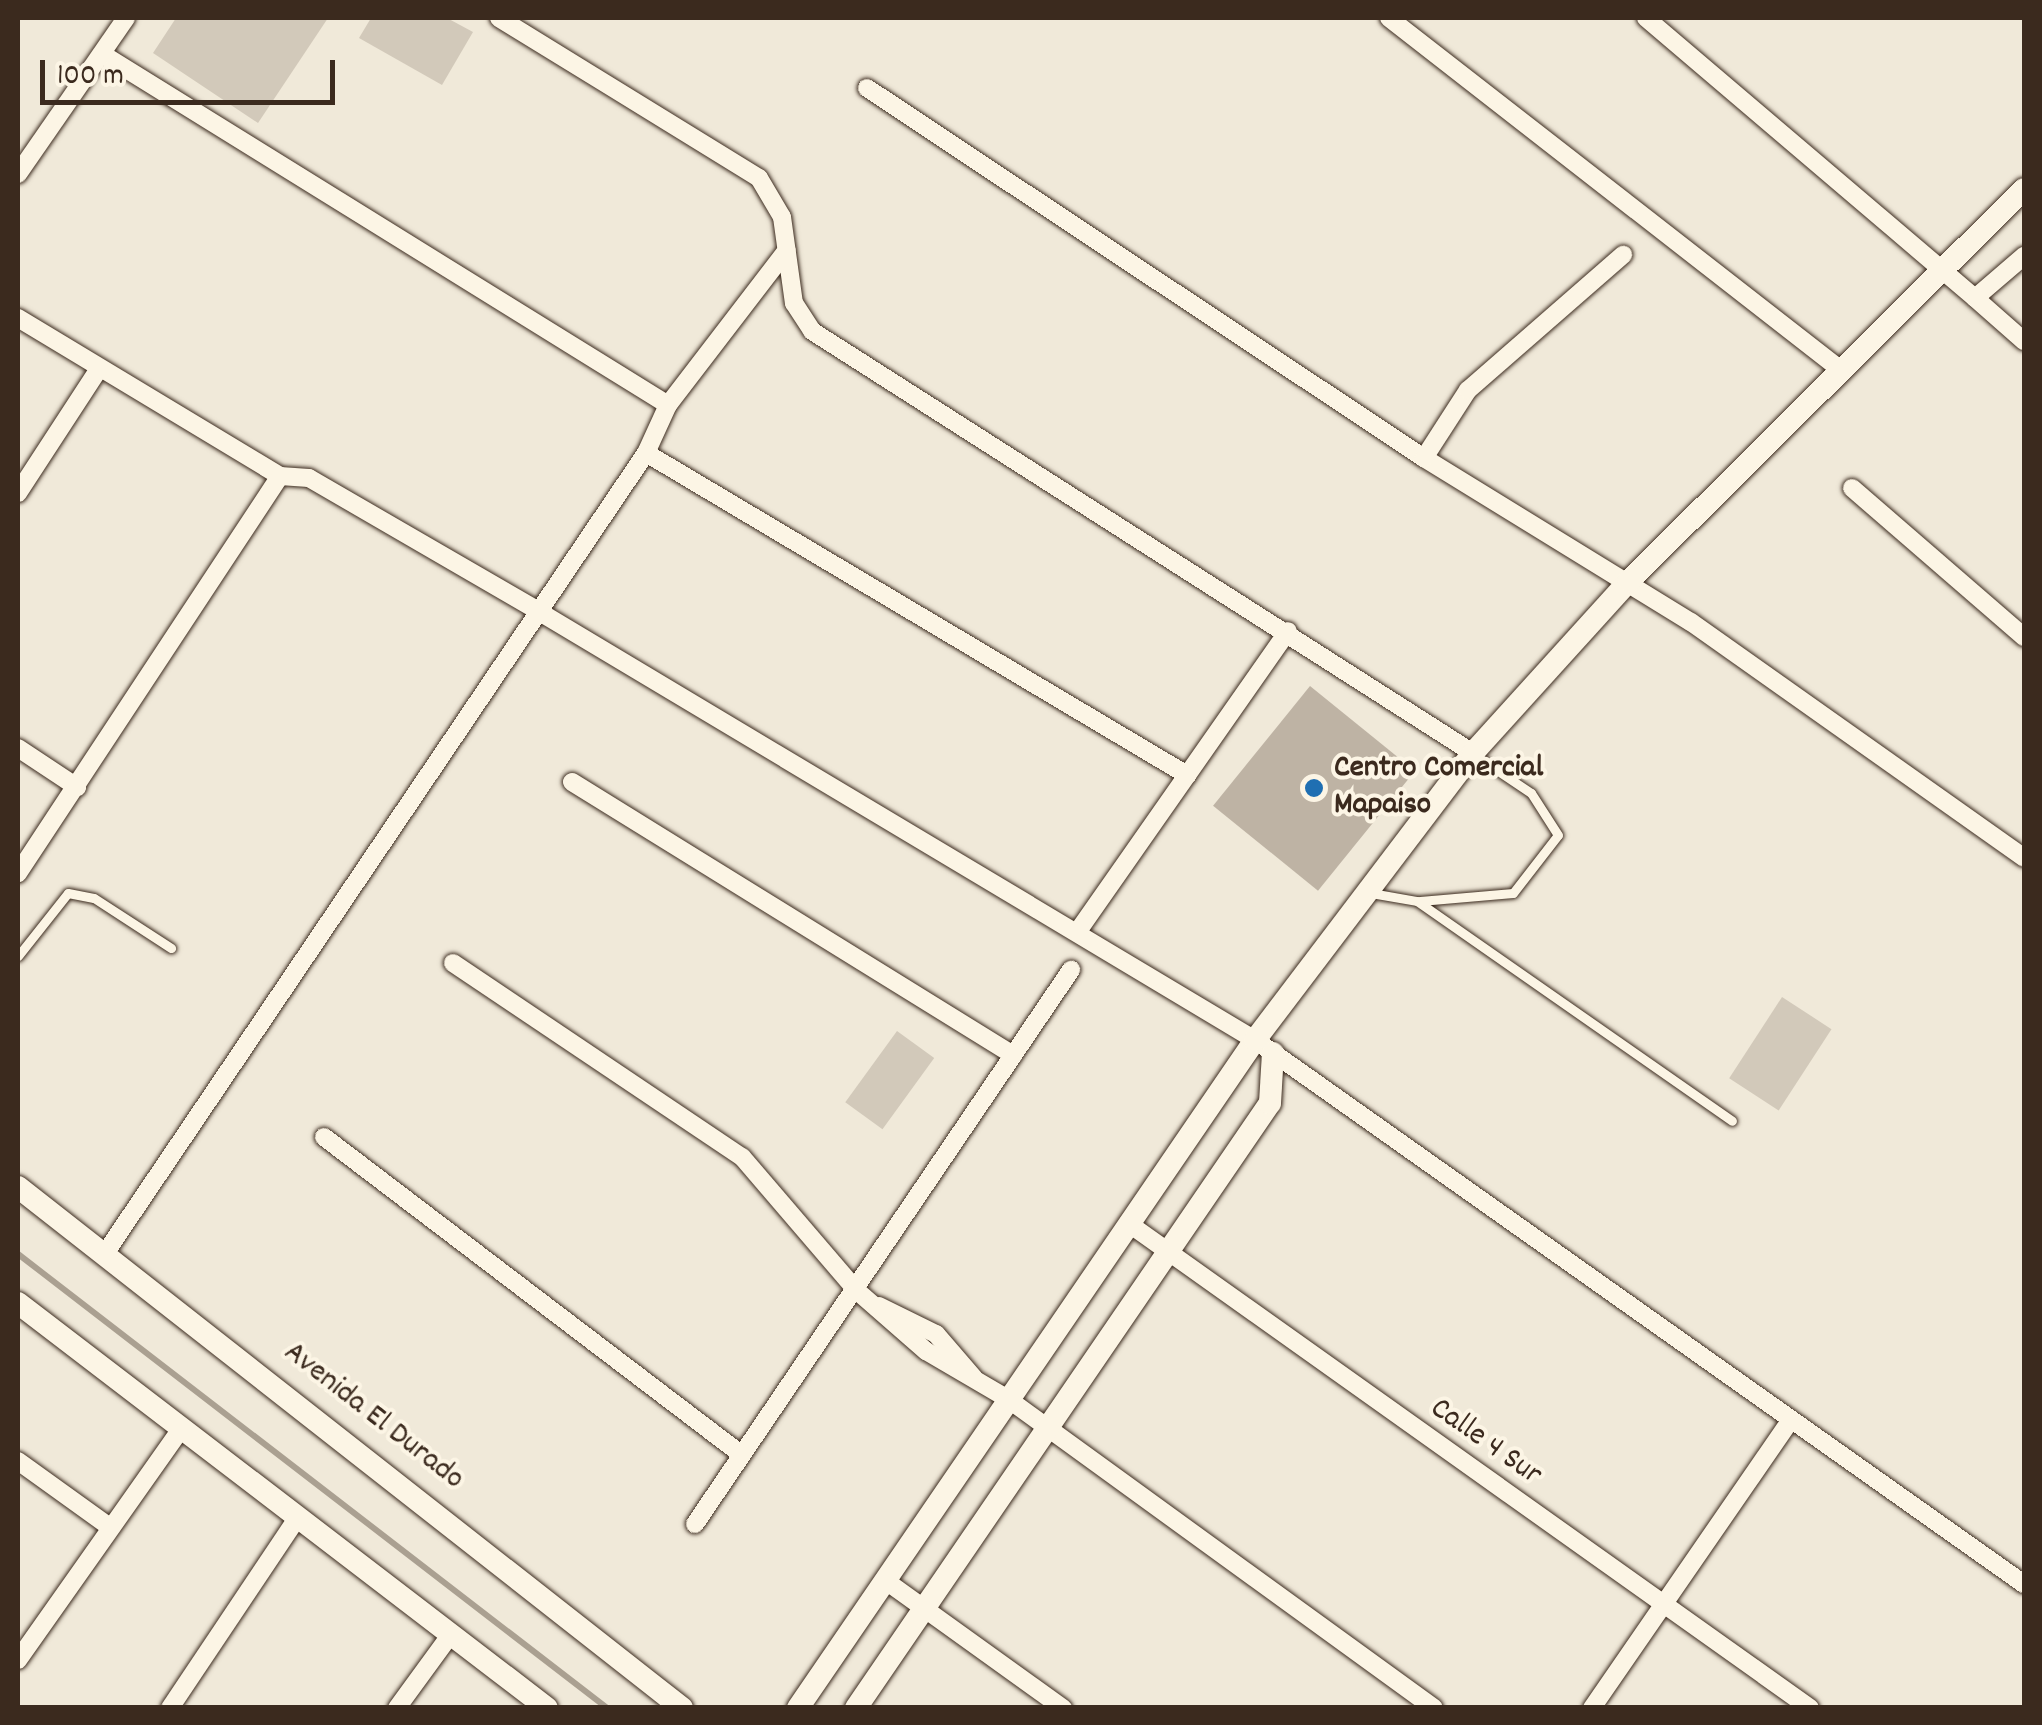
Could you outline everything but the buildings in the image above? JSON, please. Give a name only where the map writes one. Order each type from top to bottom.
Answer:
[{"type":"street","points":[[18,174],[126,18]]},
{"type":"street","points":[[498,18],[759,178],[782,217],[794,303],[812,330],[1288,630],[1472,753]]},
{"type":"street","points":[[1389,18],[1841,370]]},
{"type":"street","points":[[1646,18],[1945,267],[2024,341]]},
{"type":"street","points":[[102,54],[668,405]]},
{"type":"street","points":[[867,88],[1424,458],[1629,581],[2024,858]]},
{"type":"street","points":[[798,1708],[1128,1223],[1264,1046],[1369,892],[1472,753],[1629,581],[2024,189]]},
{"type":"street","points":[[106,1252],[646,453],[668,405],[787,250]]},
{"type":"street","points":[[1424,458],[1468,390],[1624,254]]},
{"type":"street","points":[[1976,298],[2024,256]]},
{"type":"street","points":[[18,318],[97,372],[280,476],[309,478],[538,610],[1264,1046],[1788,1422],[2024,1584]]},
{"type":"street","points":[[18,493],[97,372]]},
{"type":"street","points":[[646,453],[1187,775]]},
{"type":"street","points":[[18,874],[280,476]]},
{"type":"street","points":[[1852,488],[2024,637]]},
{"type":"street","points":[[1078,931],[1288,630]]},
{"type":"street","points":[[18,748],[76,786]]},
{"type":"street","points":[[572,782],[1013,1055]]},
{"type":"street","points":[[453,963],[742,1156],[856,1290],[936,1334],[974,1378],[1434,1708]]},
{"type":"street","points":[[694,1524],[1071,970]]},
{"type":"street","points":[[856,1708],[1044,1427],[1270,1103],[1264,1046]]},
{"type":"street","points":[[324,1137],[742,1455]]},
{"type":"street","name":"Avenida El Durado","points":[[18,1187],[106,1252],[682,1708]]},
{"type":"street","name":"Calle 4 Sur","points":[[1128,1223],[1810,1708]]},
{"type":"street","points":[[18,1303],[448,1638],[546,1708]]},
{"type":"street","points":[[1592,1708],[1788,1422]]},
{"type":"street","points":[[19,1654],[181,1429]]},
{"type":"street","points":[[18,1461],[110,1527]]},
{"type":"street","points":[[170,1708],[296,1520]]},
{"type":"street","points":[[886,1581],[1063,1708]]},
{"type":"street","points":[[397,1708],[448,1638]]},
{"type":"lane","points":[[1369,892],[1417,901],[1513,893],[1558,835],[1531,793],[1472,753]]},
{"type":"lane","points":[[18,956],[68,893],[94,898],[172,948]]},
{"type":"lane","points":[[1417,901],[1732,1122]]},
{"type":"shaded area","points":[[176,18],[328,18],[258,123],[153,53]]},
{"type":"shaded area","points":[[371,18],[447,18],[473,32],[442,85],[359,38]]},
{"type":"shaded area","points":[[1782,997],[1831,1029],[1779,1110],[1729,1078]]},
{"type":"shaded area","points":[[897,1031],[934,1058],[882,1129],[845,1102]]},
{"type":"waterway","points":[[18,1254],[607,1708]]},
{"type":"place","name":"Centro Comercial Mapaiso","points":[[1314,788]]}]
